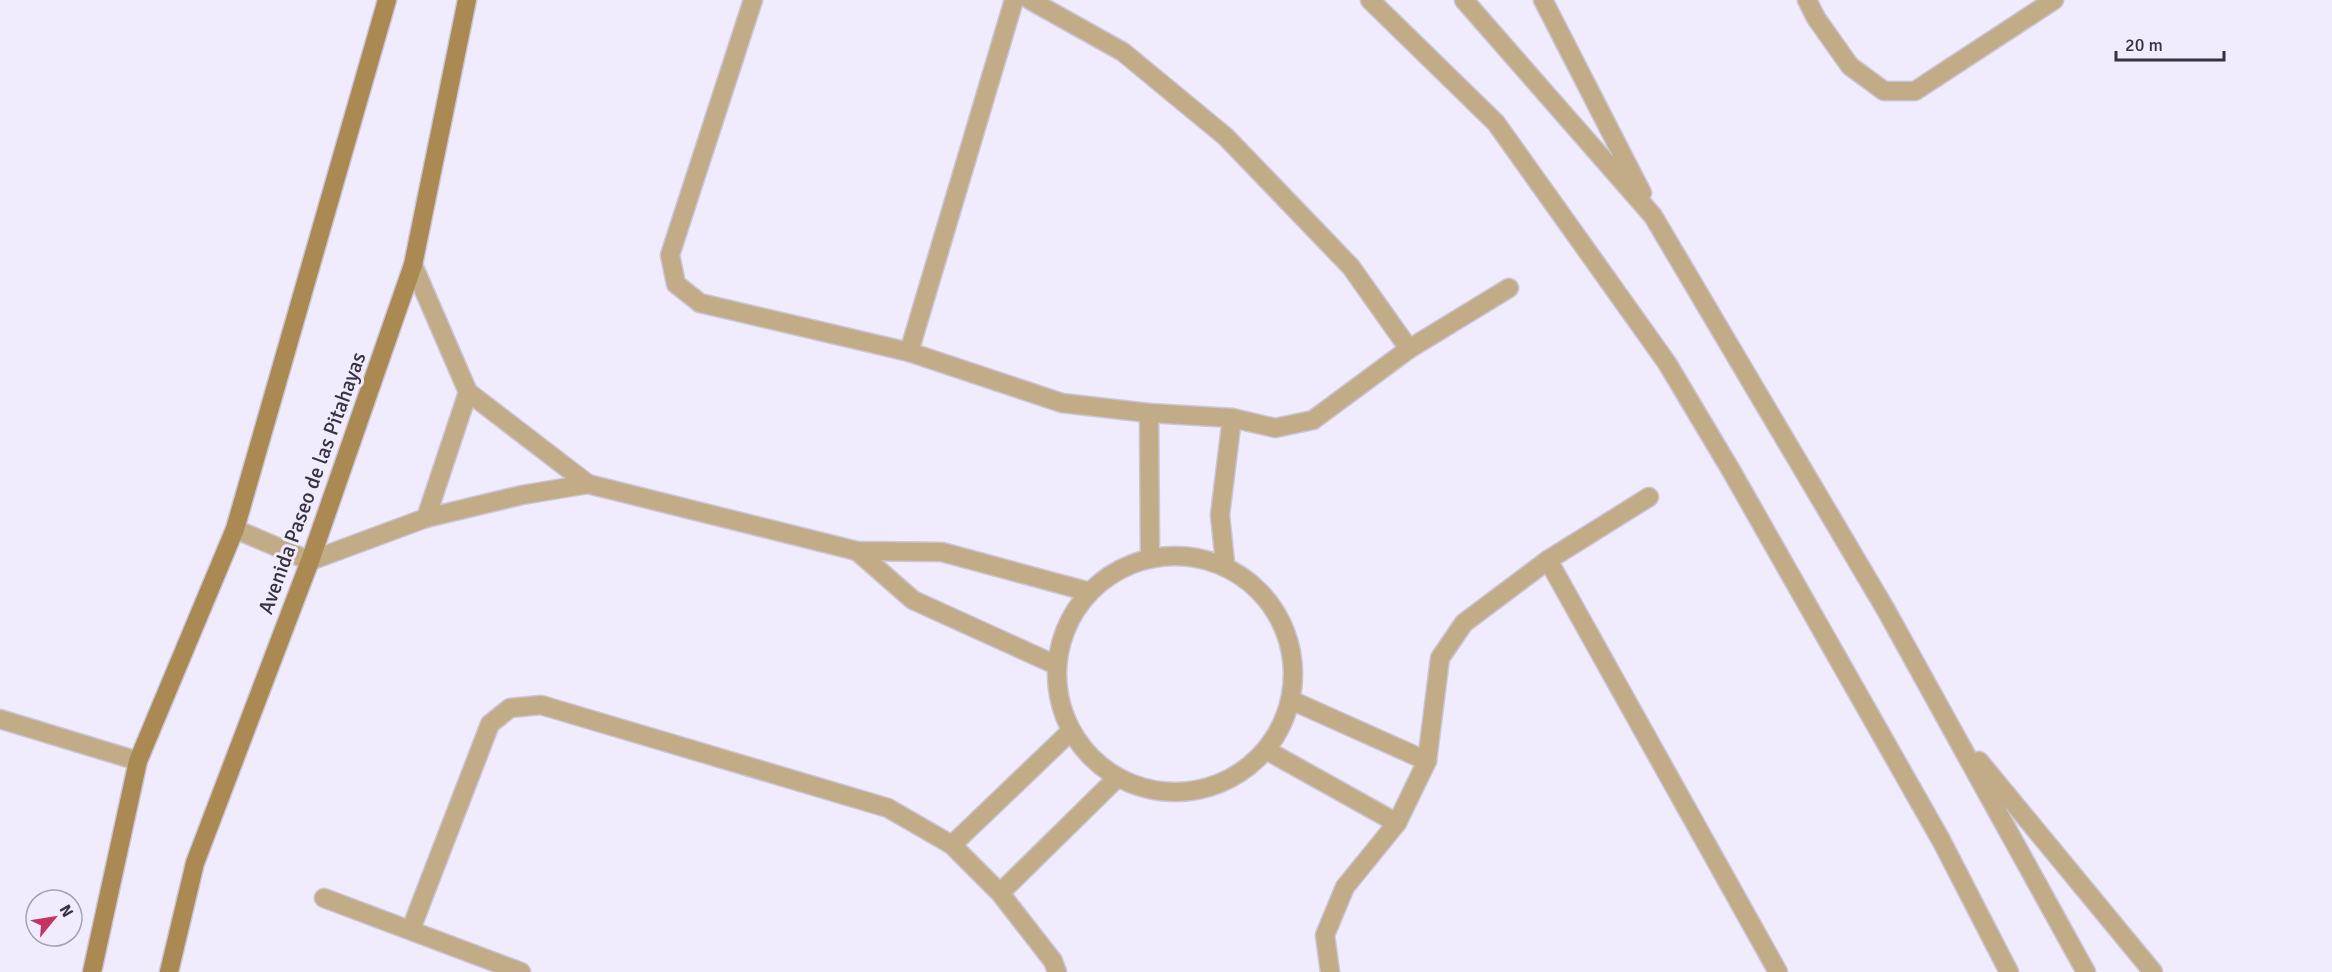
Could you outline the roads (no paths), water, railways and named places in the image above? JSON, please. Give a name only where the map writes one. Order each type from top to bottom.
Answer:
[{"type":"street","points":[[92,972],[138,761],[235,529],[387,0]]},
{"type":"street","name":"Avenida Paseo de las Pitahayas","points":[[169,972],[195,863],[310,561],[413,265],[467,0]]},
{"type":"street","points":[[753,0],[670,255],[676,285],[700,303],[909,352],[1062,403],[1149,413],[1232,418],[1275,428],[1313,420],[1409,350],[1509,288]]},
{"type":"street","points":[[909,352],[1014,0]]},
{"type":"street","points":[[1030,0],[1123,52],[1226,137],[1351,267],[1409,350]]},
{"type":"street","points":[[1370,0],[1496,123],[1667,363],[1732,472],[1935,830],[2009,972]]},
{"type":"street","points":[[1464,0],[1653,216]]},
{"type":"street","points":[[1544,0],[1653,216],[1886,610],[2086,972]]},
{"type":"street","points":[[1807,0],[1816,18],[1850,66],[1884,92],[1915,91],[2054,0]]},
{"type":"street","points":[[413,265],[468,392],[588,484]]},
{"type":"street","points":[[426,518],[468,392]]},
{"type":"street","points":[[1149,413],[1150,554]]},
{"type":"street","points":[[1225,563],[1220,515],[1232,418]]},
{"type":"street","points":[[235,529],[310,561],[426,518],[522,495],[588,484],[857,551],[942,552],[1086,591]]},
{"type":"street","points":[[1329,972],[1325,935],[1345,887],[1396,823],[1427,761],[1440,658],[1464,623],[1548,560],[1649,497]]},
{"type":"street","points":[[857,551],[913,600],[1056,665]]},
{"type":"street","points":[[1150,554],[1225,563],[1269,596],[1293,646],[1293,701],[1268,751],[1225,784],[1170,794],[1117,778],[1091,758],[1071,731],[1059,699],[1056,665],[1067,624],[1086,591],[1150,554]]},
{"type":"street","points":[[1548,560],[1778,972]]},
{"type":"street","points":[[1293,701],[1427,761]]},
{"type":"street","points":[[411,929],[490,724],[510,708],[541,705],[888,808],[952,845],[1000,893],[1053,961],[1057,972]]},
{"type":"street","points":[[0,719],[138,761]]},
{"type":"street","points":[[1950,726],[2153,972]]},
{"type":"street","points":[[952,845],[1071,731]]},
{"type":"street","points":[[1268,751],[1396,823]]},
{"type":"street","points":[[1000,893],[1117,778]]},
{"type":"street","points":[[324,898],[521,972]]}]
